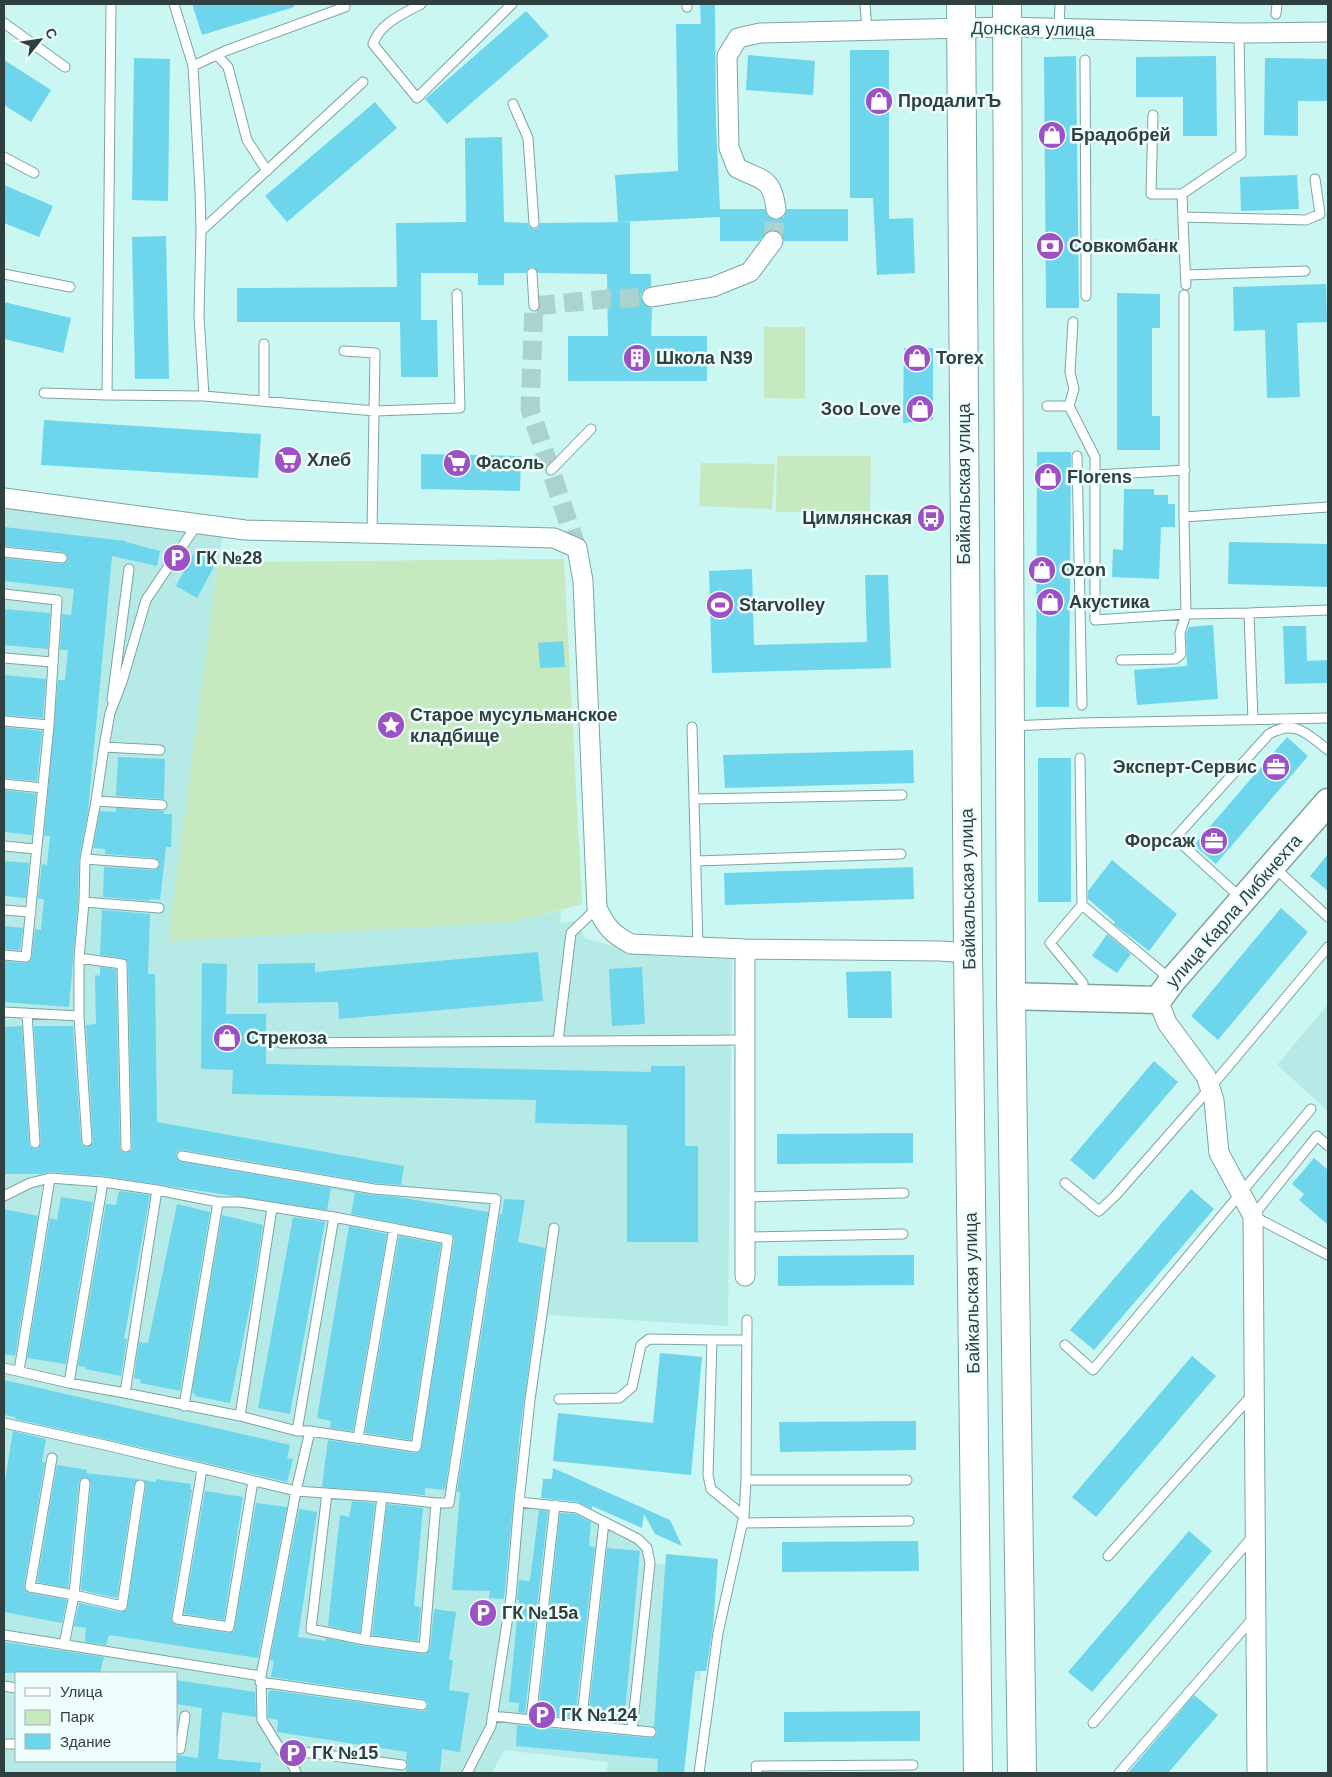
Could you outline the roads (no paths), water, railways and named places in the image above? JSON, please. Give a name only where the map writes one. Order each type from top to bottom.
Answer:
[{"type":"main road","points":[[1007,15],[1011,996],[1022,1773]]},
{"type":"main road","name":"Байкальская улица","points":[[961,16],[968,953],[978,1773]]},
{"type":"street","name":"Донская улица","points":[[776,209],[774,193],[769,184],[737,168],[729,148],[727,56],[738,38],[760,33],[867,30],[961,16],[1007,15],[1059,29],[1328,32]]},
{"type":"street","points":[[652,297],[714,287],[750,272],[773,241]]},
{"type":"street","points":[[4,498],[167,520],[198,522],[245,530],[554,538],[577,548],[583,581],[597,908],[605,925],[618,937],[631,944],[745,949],[968,953]]},
{"type":"street","name":"улица Карла Либкнехта","points":[[1011,996],[1083,997],[1165,990],[1328,802]]},
{"type":"street","points":[[745,949],[745,1276]]},
{"type":"street","points":[[1165,990],[1167,1023],[1206,1076],[1214,1100],[1219,1153],[1253,1216],[1257,1773]]},
{"type":"lane","points":[[107,395],[111,4]]},
{"type":"lane","points":[[174,4],[193,66],[201,231],[198,316],[204,396]]},
{"type":"lane","points":[[421,4],[382,27],[376,35],[373,44],[417,98],[512,4]]},
{"type":"lane","points":[[865,4],[867,30]]},
{"type":"lane","points":[[1059,29],[1060,4]]},
{"type":"lane","points":[[1276,14],[1277,4]]},
{"type":"lane","points":[[193,66],[217,55],[345,7]]},
{"type":"lane","points":[[4,22],[65,67]]},
{"type":"lane","points":[[1153,115],[1151,194],[1182,194],[1241,154],[1239,32]]},
{"type":"lane","points":[[217,55],[228,67],[247,140],[267,170]]},
{"type":"lane","points":[[1086,60],[1086,296]]},
{"type":"lane","points":[[201,231],[363,82]]},
{"type":"lane","points":[[513,104],[528,138],[534,223]]},
{"type":"lane","points":[[4,157],[34,173]]},
{"type":"lane","points":[[1183,217],[1306,220],[1320,214],[1315,179]]},
{"type":"lane","points":[[1120,660],[1175,659],[1181,654],[1180,633],[1186,614],[1184,517],[1186,275],[1182,194]]},
{"type":"lane","points":[[1086,246],[1184,245]]},
{"type":"lane","points":[[1186,275],[1304,271]]},
{"type":"lane","points":[[532,273],[534,306]]},
{"type":"lane","points":[[4,274],[70,287]]},
{"type":"lane","points":[[44,393],[204,396],[375,411],[460,408],[456,294]]},
{"type":"lane","points":[[1073,322],[1070,372],[1074,389],[1069,406],[1095,457],[1094,620],[1186,614],[1328,610]]},
{"type":"lane","points":[[264,344],[264,401]]},
{"type":"lane","points":[[344,351],[375,353],[372,533]]},
{"type":"lane","points":[[1047,406],[1069,406]]},
{"type":"lane","points":[[551,470],[591,429]]},
{"type":"lane","points":[[1077,456],[1082,705]]},
{"type":"lane","points":[[1095,475],[1185,470]]},
{"type":"lane","points":[[1184,517],[1328,507]]},
{"type":"lane","points":[[1078,515],[1095,514]]},
{"type":"lane","points":[[110,713],[122,682],[146,600],[198,522]]},
{"type":"lane","points":[[4,552],[62,558]]},
{"type":"lane","points":[[87,1141],[79,1016],[79,958],[84,902],[84,859],[96,801],[110,713],[129,569]]},
{"type":"lane","points":[[4,594],[57,600],[49,725],[26,957],[4,955]]},
{"type":"lane","points":[[1249,613],[1253,720]]},
{"type":"lane","points":[[4,658],[52,662]]},
{"type":"lane","points":[[1011,726],[1328,718]]},
{"type":"lane","points":[[4,721],[49,725]]},
{"type":"lane","points":[[1243,900],[1175,838],[1269,734],[1282,727],[1301,730],[1328,750]]},
{"type":"lane","points":[[692,728],[698,947]]},
{"type":"lane","points":[[104,746],[160,750]]},
{"type":"lane","points":[[1080,758],[1082,904],[1050,943],[1082,983],[1083,997]]},
{"type":"lane","points":[[4,784],[43,788]]},
{"type":"lane","points":[[694,799],[902,795]]},
{"type":"lane","points":[[96,801],[162,805]]},
{"type":"lane","points":[[4,846],[36,849]]},
{"type":"lane","points":[[696,861],[901,854]]},
{"type":"lane","points":[[84,859],[154,864]]},
{"type":"lane","points":[[1273,866],[1328,918]]},
{"type":"lane","points":[[84,902],[159,908]]},
{"type":"lane","points":[[1082,904],[1165,990]]},
{"type":"lane","points":[[558,1041],[571,933],[597,908]]},
{"type":"lane","points":[[4,910],[31,912]]},
{"type":"lane","points":[[1065,1184],[1099,1211],[1115,1196],[1210,1088],[1328,947]]},
{"type":"lane","points":[[79,958],[122,964],[126,1148]]},
{"type":"lane","points":[[4,1012],[79,1016]]},
{"type":"lane","points":[[28,1013],[35,1143]]},
{"type":"lane","points":[[281,1043],[744,1040]]},
{"type":"lane","points":[[1065,1345],[1093,1370],[1312,1109]]},
{"type":"lane","points":[[1328,1146],[1317,1136],[1253,1216],[1328,1256]]},
{"type":"lane","points":[[4,1423],[296,1491],[449,1503],[496,1199],[374,1189],[182,1156]]},
{"type":"lane","points":[[20,1371],[50,1178]]},
{"type":"lane","points":[[4,1196],[30,1183],[50,1178],[102,1182],[218,1202],[240,1202],[334,1217],[448,1239],[416,1447],[310,1431],[297,1431],[240,1416],[184,1406],[126,1392],[69,1383],[4,1368]]},
{"type":"lane","points":[[69,1383],[102,1182]]},
{"type":"lane","points":[[126,1392],[157,1190]]},
{"type":"lane","points":[[745,1197],[904,1194]]},
{"type":"lane","points":[[184,1406],[218,1202]]},
{"type":"lane","points":[[240,1416],[272,1208]]},
{"type":"lane","points":[[297,1431],[334,1217]]},
{"type":"lane","points":[[358,1438],[394,1228]]},
{"type":"lane","points":[[467,1773],[491,1726],[511,1597],[518,1502],[554,1228]]},
{"type":"lane","points":[[745,1237],[903,1234]]},
{"type":"lane","points":[[699,1773],[718,1633],[743,1519],[746,1480],[747,1320]]},
{"type":"lane","points":[[559,1399],[619,1398],[632,1386],[641,1345],[649,1339],[747,1340]]},
{"type":"lane","points":[[712,1340],[708,1475],[711,1489],[743,1519],[909,1521]]},
{"type":"lane","points":[[1108,1556],[1254,1393]]},
{"type":"lane","points":[[296,1773],[294,1767],[262,1720],[260,1679],[296,1491],[310,1431]]},
{"type":"lane","points":[[52,1458],[30,1587],[122,1606],[140,1485]]},
{"type":"lane","points":[[202,1469],[177,1619],[229,1627],[253,1481]]},
{"type":"lane","points":[[746,1480],[907,1480]]},
{"type":"lane","points":[[64,1645],[74,1595],[85,1483]]},
{"type":"lane","points":[[327,1492],[312,1630],[424,1648],[436,1503]]},
{"type":"lane","points":[[365,1640],[382,1497]]},
{"type":"lane","points":[[518,1502],[577,1508],[638,1539],[647,1548],[650,1563],[632,1730]]},
{"type":"lane","points":[[531,1720],[555,1505]]},
{"type":"lane","points":[[581,1725],[604,1522]]},
{"type":"lane","points":[[1093,1722],[1255,1534]]},
{"type":"lane","points":[[1119,1773],[1256,1615]]},
{"type":"lane","points":[[4,1635],[422,1705]]},
{"type":"lane","points":[[178,1748],[180,1749],[185,1716]]},
{"type":"lane","points":[[492,1716],[651,1732]]},
{"type":"lane","points":[[280,1749],[402,1765]]},
{"type":"lane","points":[[757,1773],[756,1766],[913,1765]]},
{"type":"tunnel","points":[[773,241],[776,209]]},
{"type":"tunnel","points":[[577,548],[530,409],[534,306],[652,297]]},
{"type":"place","name":"ПродалитЪ","points":[[879,101]]},
{"type":"place","name":"Брадобрей","points":[[1052,135]]},
{"type":"place","name":"Совкомбанк","points":[[1050,246]]},
{"type":"place","name":"Школа N39","points":[[637,358]]},
{"type":"place","name":"Torex","points":[[917,358]]},
{"type":"place","name":"Зоо Love","points":[[920,409]]},
{"type":"place","name":"Хлеб","points":[[288,460]]},
{"type":"place","name":"Фасоль","points":[[457,463]]},
{"type":"place","name":"Florens","points":[[1048,477]]},
{"type":"place","name":"Цимлянская","points":[[931,518]]},
{"type":"place","name":"ГК №28","points":[[177,558]]},
{"type":"place","name":"Ozon","points":[[1042,570]]},
{"type":"place","name":"Акустика","points":[[1050,602]]},
{"type":"place","name":"Starvolley","points":[[720,605]]},
{"type":"place","name":"Старое мусульманское кладбище","points":[[391,725]]},
{"type":"place","name":"Эксперт-Сервис","points":[[1276,767]]},
{"type":"place","name":"Форсаж","points":[[1214,841]]},
{"type":"place","name":"Стрекоза","points":[[227,1038]]},
{"type":"place","name":"ГК №15а","points":[[483,1613]]},
{"type":"place","name":"ГК №124","points":[[542,1715]]},
{"type":"place","name":"ГК №15","points":[[293,1753]]}]
